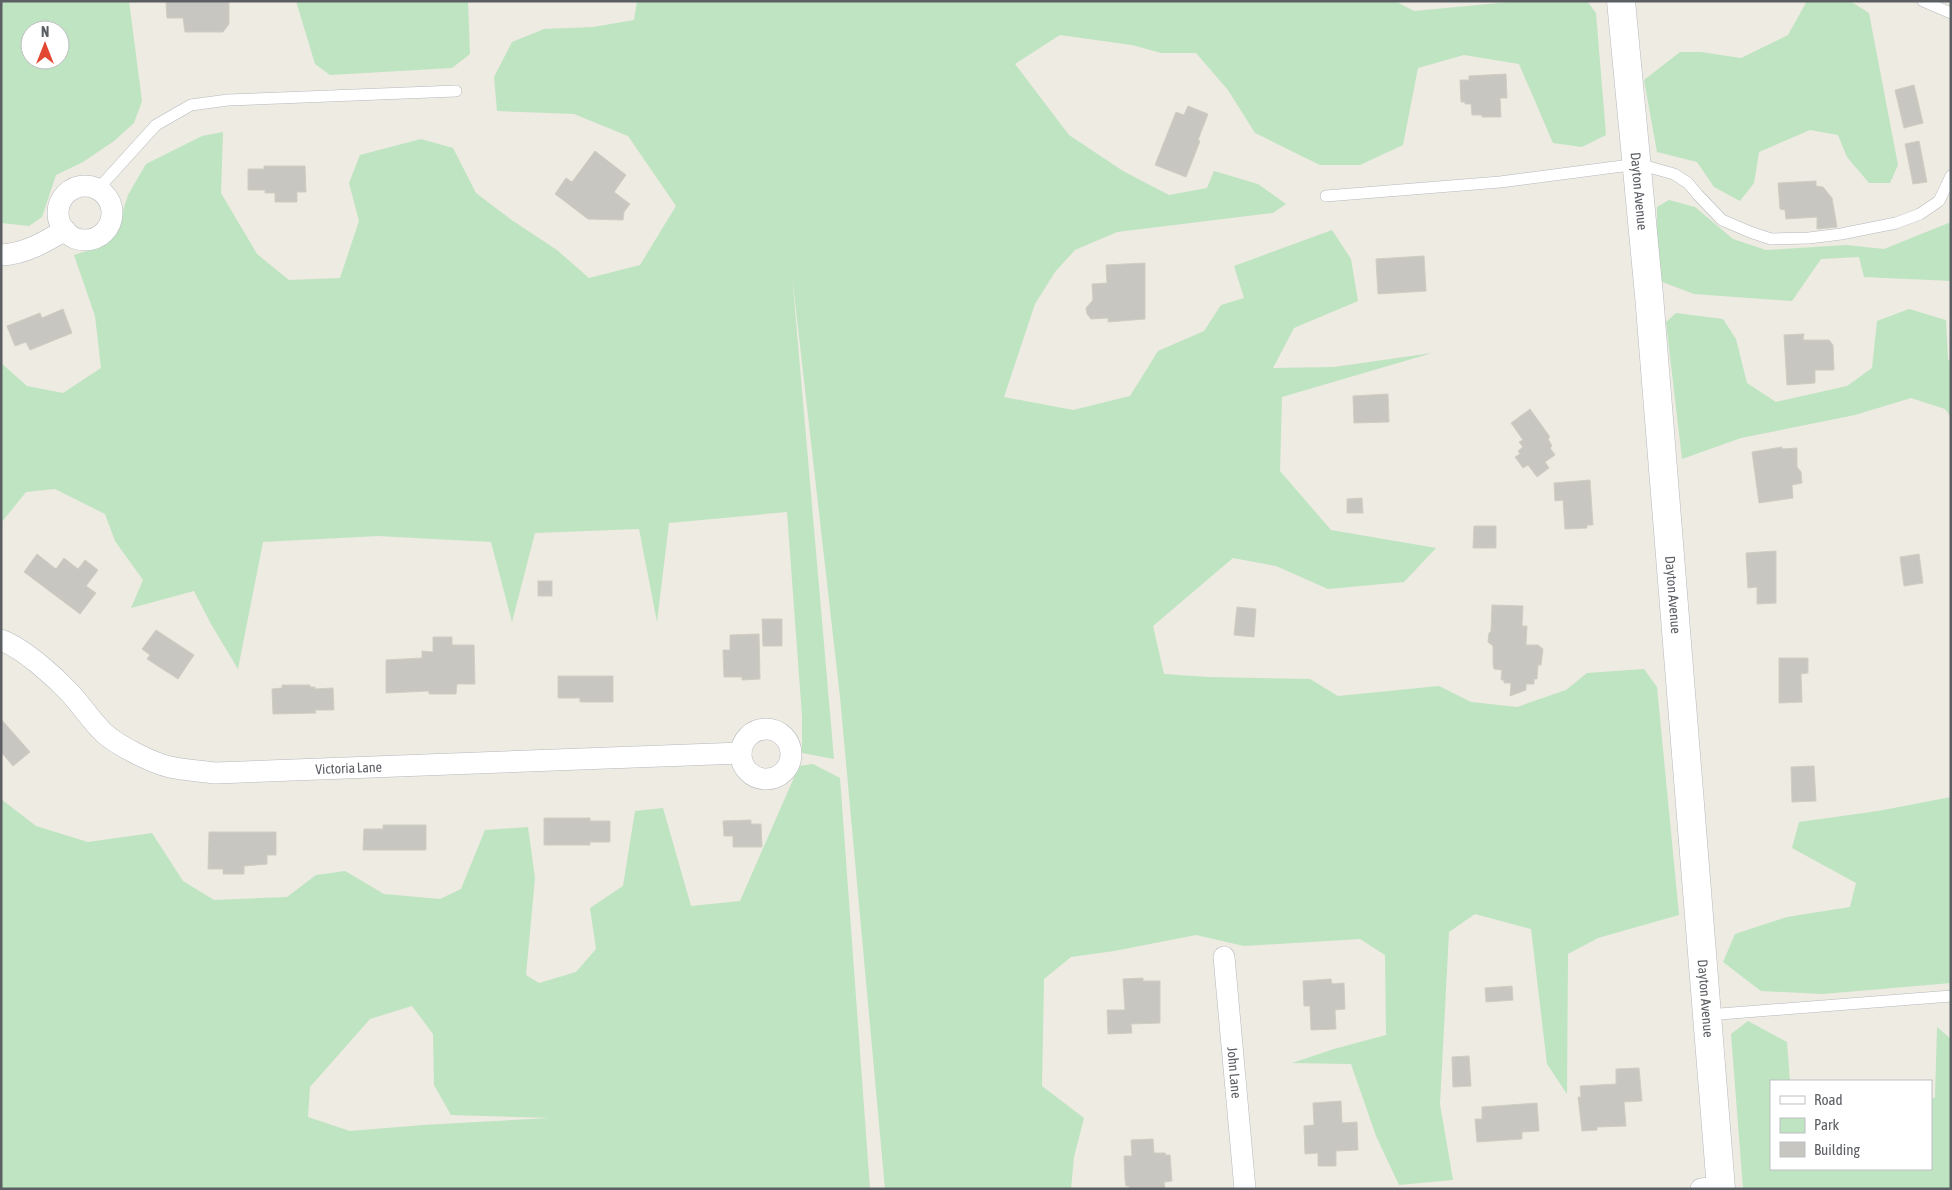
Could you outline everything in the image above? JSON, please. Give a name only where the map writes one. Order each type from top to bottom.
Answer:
[{"type":"street","name":"Dayton Avenue","points":[[1621,1],[1638,164],[1707,1016],[1714,1188]]},
{"type":"street","points":[[84,186],[98,189],[107,197],[111,205],[112,214],[110,223],[105,231],[89,239],[72,236],[65,230],[60,223],[58,214],[62,198],[68,192],[76,187],[84,186]]},
{"type":"street","points":[[1,255],[37,247],[65,230]]},
{"type":"street","name":"Victoria Lane","points":[[1,640],[10,643],[50,674],[72,695],[87,716],[106,735],[125,748],[168,767],[215,773],[741,753]]},
{"type":"street","name":"John Lane","points":[[1224,957],[1245,1189]]},
{"type":"lane","points":[[1924,1],[1951,13]]},
{"type":"lane","points":[[98,189],[156,125],[191,105],[228,100],[456,91]]},
{"type":"lane","points":[[1326,196],[1500,182],[1638,164],[1674,174],[1688,183],[1722,220],[1771,239],[1809,238],[1896,223],[1920,214],[1939,202],[1951,176]]},
{"type":"lane","points":[[1707,1016],[1951,996]]},
{"type":"green space","points":[[1,1],[129,1],[142,101],[134,123],[114,141],[83,162],[56,175],[42,217],[29,226],[1,223]]},
{"type":"green space","points":[[296,1],[468,1],[470,54],[452,68],[330,75],[315,64]]},
{"type":"green space","points":[[637,1],[1395,1],[1414,11],[1520,1],[1587,1],[1596,13],[1606,135],[1582,147],[1553,143],[1519,64],[1464,55],[1418,68],[1403,145],[1360,165],[1320,165],[1255,133],[1228,90],[1196,53],[1161,53],[1132,45],[1060,35],[1015,64],[1069,135],[1123,171],[1169,195],[1207,188],[1214,171],[1258,184],[1286,204],[1273,213],[1117,232],[1075,250],[1055,272],[1035,304],[1004,397],[1073,410],[1130,396],[1158,351],[1204,331],[1221,305],[1244,298],[1234,266],[1332,230],[1351,259],[1358,301],[1294,328],[1273,368],[1334,367],[1432,353],[1282,397],[1280,471],[1331,530],[1436,548],[1404,582],[1328,589],[1276,566],[1233,558],[1153,626],[1164,674],[1310,679],[1338,696],[1439,686],[1471,702],[1517,707],[1566,690],[1587,673],[1644,669],[1657,687],[1679,915],[1598,938],[1568,954],[1567,1094],[1547,1064],[1531,929],[1475,914],[1449,932],[1440,1104],[1453,1180],[1399,1185],[1376,1136],[1351,1064],[1292,1063],[1386,1035],[1385,955],[1360,939],[1244,946],[1196,935],[1114,951],[1071,957],[1044,979],[1042,1086],[1084,1118],[1074,1157],[1071,1189],[885,1189],[840,697],[792,275],[834,759],[802,753],[802,716],[787,512],[669,523],[657,622],[639,529],[535,533],[512,622],[491,542],[378,536],[263,542],[238,669],[194,591],[131,608],[143,580],[115,541],[105,514],[55,489],[26,492],[1,523],[1,363],[27,386],[63,393],[101,368],[95,316],[74,255],[99,247],[118,227],[128,195],[146,164],[202,136],[223,132],[221,193],[257,254],[289,280],[340,278],[359,221],[349,183],[360,155],[421,139],[453,148],[476,193],[513,221],[557,250],[589,278],[640,265],[676,206],[628,136],[574,114],[497,111],[494,77],[512,42],[544,29],[593,27],[634,20]]},
{"type":"green space","points":[[1807,1],[1850,1],[1869,13],[1898,165],[1890,183],[1869,183],[1847,157],[1838,135],[1810,130],[1759,152],[1754,183],[1740,201],[1714,187],[1697,162],[1657,152],[1644,80],[1680,52],[1701,52],[1741,58],[1788,35]]},
{"type":"green space","points":[[1669,200],[1695,207],[1733,239],[1766,250],[1846,245],[1884,249],[1951,222],[1951,281],[1864,277],[1859,257],[1821,259],[1792,301],[1694,294],[1657,280],[1657,207]]},
{"type":"green space","points":[[1909,309],[1946,320],[1948,360],[1951,361],[1951,417],[1945,409],[1911,398],[1855,415],[1741,438],[1682,459],[1666,322],[1676,313],[1723,319],[1736,339],[1747,383],[1776,402],[1847,386],[1872,368],[1877,321]]},
{"type":"green space","points":[[813,764],[840,778],[870,1189],[1,1189],[1,799],[36,826],[88,842],[152,833],[183,881],[214,900],[287,897],[316,875],[345,871],[384,894],[440,899],[461,889],[485,830],[528,827],[535,878],[526,975],[539,983],[576,972],[596,949],[590,908],[623,886],[635,811],[663,808],[691,906],[740,901],[799,766]],"holes":[[[412,1006],[433,1034],[434,1085],[451,1115],[550,1118],[350,1131],[308,1117],[310,1087],[370,1019]]]},
{"type":"green space","points":[[1951,797],[1951,983],[1823,994],[1761,991],[1723,962],[1735,934],[1787,917],[1850,907],[1856,883],[1792,848],[1799,822],[1878,811]]},
{"type":"green space","points":[[1748,1021],[1787,1042],[1790,1080],[1770,1080],[1770,1170],[1932,1170],[1932,1099],[1935,1097],[1937,1027],[1951,1039],[1951,1189],[1743,1189],[1731,1034]]},
{"type":"building","points":[[166,1],[229,1],[229,24],[223,32],[185,32],[183,18],[167,18]]},
{"type":"building","points":[[1506,74],[1507,98],[1500,98],[1501,117],[1472,115],[1471,104],[1461,102],[1460,80],[1469,80],[1469,76]]},
{"type":"building","points":[[1914,85],[1923,123],[1904,128],[1895,90]]},
{"type":"building","points":[[1188,106],[1208,114],[1186,177],[1155,165],[1176,112],[1184,115]]},
{"type":"building","points":[[1919,141],[1927,182],[1913,184],[1905,144]]},
{"type":"building","points":[[595,151],[626,175],[614,192],[630,204],[624,212],[623,220],[588,219],[555,194],[566,178],[572,182]]},
{"type":"building","points":[[264,166],[305,166],[306,192],[297,192],[297,202],[275,202],[275,193],[265,193],[265,190],[248,190],[248,169],[264,169]]},
{"type":"building","points":[[1816,181],[1816,186],[1823,187],[1832,198],[1837,227],[1817,229],[1817,217],[1786,219],[1785,210],[1780,209],[1778,183]]},
{"type":"building","points":[[1424,256],[1426,291],[1378,294],[1376,259]]},
{"type":"building","points":[[1145,263],[1145,319],[1108,322],[1108,318],[1091,319],[1087,314],[1086,308],[1093,300],[1092,284],[1107,283],[1106,265]]},
{"type":"building","points":[[63,309],[72,333],[30,350],[26,342],[15,346],[7,326],[40,313],[42,318]]},
{"type":"building","points":[[1804,334],[1803,340],[1829,340],[1833,345],[1834,370],[1815,370],[1815,383],[1787,385],[1784,335]]},
{"type":"building","points":[[1388,394],[1389,422],[1354,423],[1353,396]]},
{"type":"building","points":[[1530,409],[1550,437],[1548,439],[1552,446],[1550,448],[1555,455],[1545,462],[1549,468],[1537,477],[1528,465],[1523,468],[1515,457],[1520,454],[1518,451],[1523,447],[1519,442],[1523,440],[1511,423]]},
{"type":"building","points":[[1782,447],[1782,449],[1797,448],[1797,467],[1801,472],[1802,483],[1792,485],[1793,498],[1759,503],[1752,452]]},
{"type":"building","points":[[1590,480],[1593,525],[1587,525],[1587,528],[1565,529],[1563,500],[1555,501],[1554,483]]},
{"type":"building","points":[[1362,498],[1363,513],[1347,513],[1347,499]]},
{"type":"building","points":[[1474,526],[1496,526],[1496,548],[1473,548]]},
{"type":"building","points":[[1776,551],[1776,603],[1757,604],[1757,587],[1748,588],[1746,553]]},
{"type":"building","points":[[37,554],[56,569],[64,558],[78,569],[85,560],[98,570],[86,586],[96,593],[80,614],[24,572]]},
{"type":"building","points":[[1919,554],[1923,583],[1904,586],[1900,557]]},
{"type":"building","points":[[538,581],[552,581],[552,596],[538,596]]},
{"type":"building","points":[[1492,605],[1523,606],[1522,626],[1527,626],[1526,645],[1538,645],[1543,649],[1541,665],[1538,665],[1537,679],[1534,679],[1534,684],[1526,684],[1526,690],[1510,696],[1511,683],[1504,683],[1504,680],[1501,680],[1502,670],[1494,669],[1493,646],[1488,642],[1491,631]]},
{"type":"building","points":[[1237,607],[1256,609],[1254,637],[1234,635]]},
{"type":"building","points":[[762,619],[782,619],[782,646],[763,646]]},
{"type":"building","points":[[156,630],[194,655],[178,679],[147,659],[150,655],[142,649]]},
{"type":"building","points":[[759,634],[760,679],[742,680],[742,677],[724,677],[723,650],[730,650],[730,635]]},
{"type":"building","points":[[433,637],[452,637],[452,645],[474,645],[475,684],[457,684],[456,694],[429,694],[429,691],[386,693],[386,660],[422,658],[422,651],[433,652]]},
{"type":"building","points":[[1779,658],[1808,658],[1808,673],[1801,674],[1802,702],[1779,703]]},
{"type":"building","points":[[558,676],[613,676],[613,702],[580,702],[580,698],[558,698]]},
{"type":"building","points":[[282,685],[310,685],[310,687],[315,687],[315,689],[333,688],[334,710],[315,710],[316,713],[273,714],[272,689],[282,688]]},
{"type":"building","points":[[1,719],[30,752],[13,766],[1,752]]},
{"type":"building","points":[[1814,766],[1816,801],[1792,802],[1791,767]]},
{"type":"building","points":[[544,818],[590,818],[590,821],[610,821],[610,842],[590,842],[590,845],[544,845]]},
{"type":"building","points":[[751,820],[751,824],[761,824],[762,847],[733,847],[733,836],[724,836],[723,821]]},
{"type":"building","points":[[383,825],[426,825],[426,850],[363,850],[364,829],[383,829]]},
{"type":"building","points":[[209,832],[276,832],[276,855],[267,855],[267,864],[244,866],[244,874],[223,874],[223,869],[208,869]]},
{"type":"building","points":[[1143,978],[1143,981],[1160,981],[1160,1023],[1131,1024],[1132,1033],[1108,1034],[1107,1010],[1125,1010],[1123,979]]},
{"type":"building","points":[[1331,979],[1332,984],[1344,983],[1345,1009],[1335,1010],[1336,1029],[1311,1030],[1310,1006],[1304,1006],[1303,981]]},
{"type":"building","points":[[1512,986],[1513,1000],[1486,1002],[1485,988]]},
{"type":"building","points":[[1469,1056],[1471,1086],[1453,1087],[1452,1057]]},
{"type":"building","points":[[1639,1068],[1642,1101],[1624,1102],[1626,1126],[1597,1127],[1597,1130],[1582,1131],[1578,1097],[1581,1097],[1580,1086],[1616,1084],[1616,1069]]},
{"type":"building","points":[[1341,1101],[1342,1123],[1357,1122],[1358,1150],[1336,1151],[1336,1166],[1318,1166],[1318,1153],[1305,1154],[1304,1126],[1314,1125],[1313,1103]]},
{"type":"building","points":[[1537,1103],[1539,1131],[1522,1132],[1522,1139],[1477,1142],[1475,1119],[1482,1119],[1482,1107]]},
{"type":"building","points":[[1153,1139],[1154,1153],[1170,1155],[1172,1181],[1164,1182],[1165,1189],[1129,1189],[1129,1186],[1126,1186],[1124,1156],[1132,1156],[1131,1140]]}]
